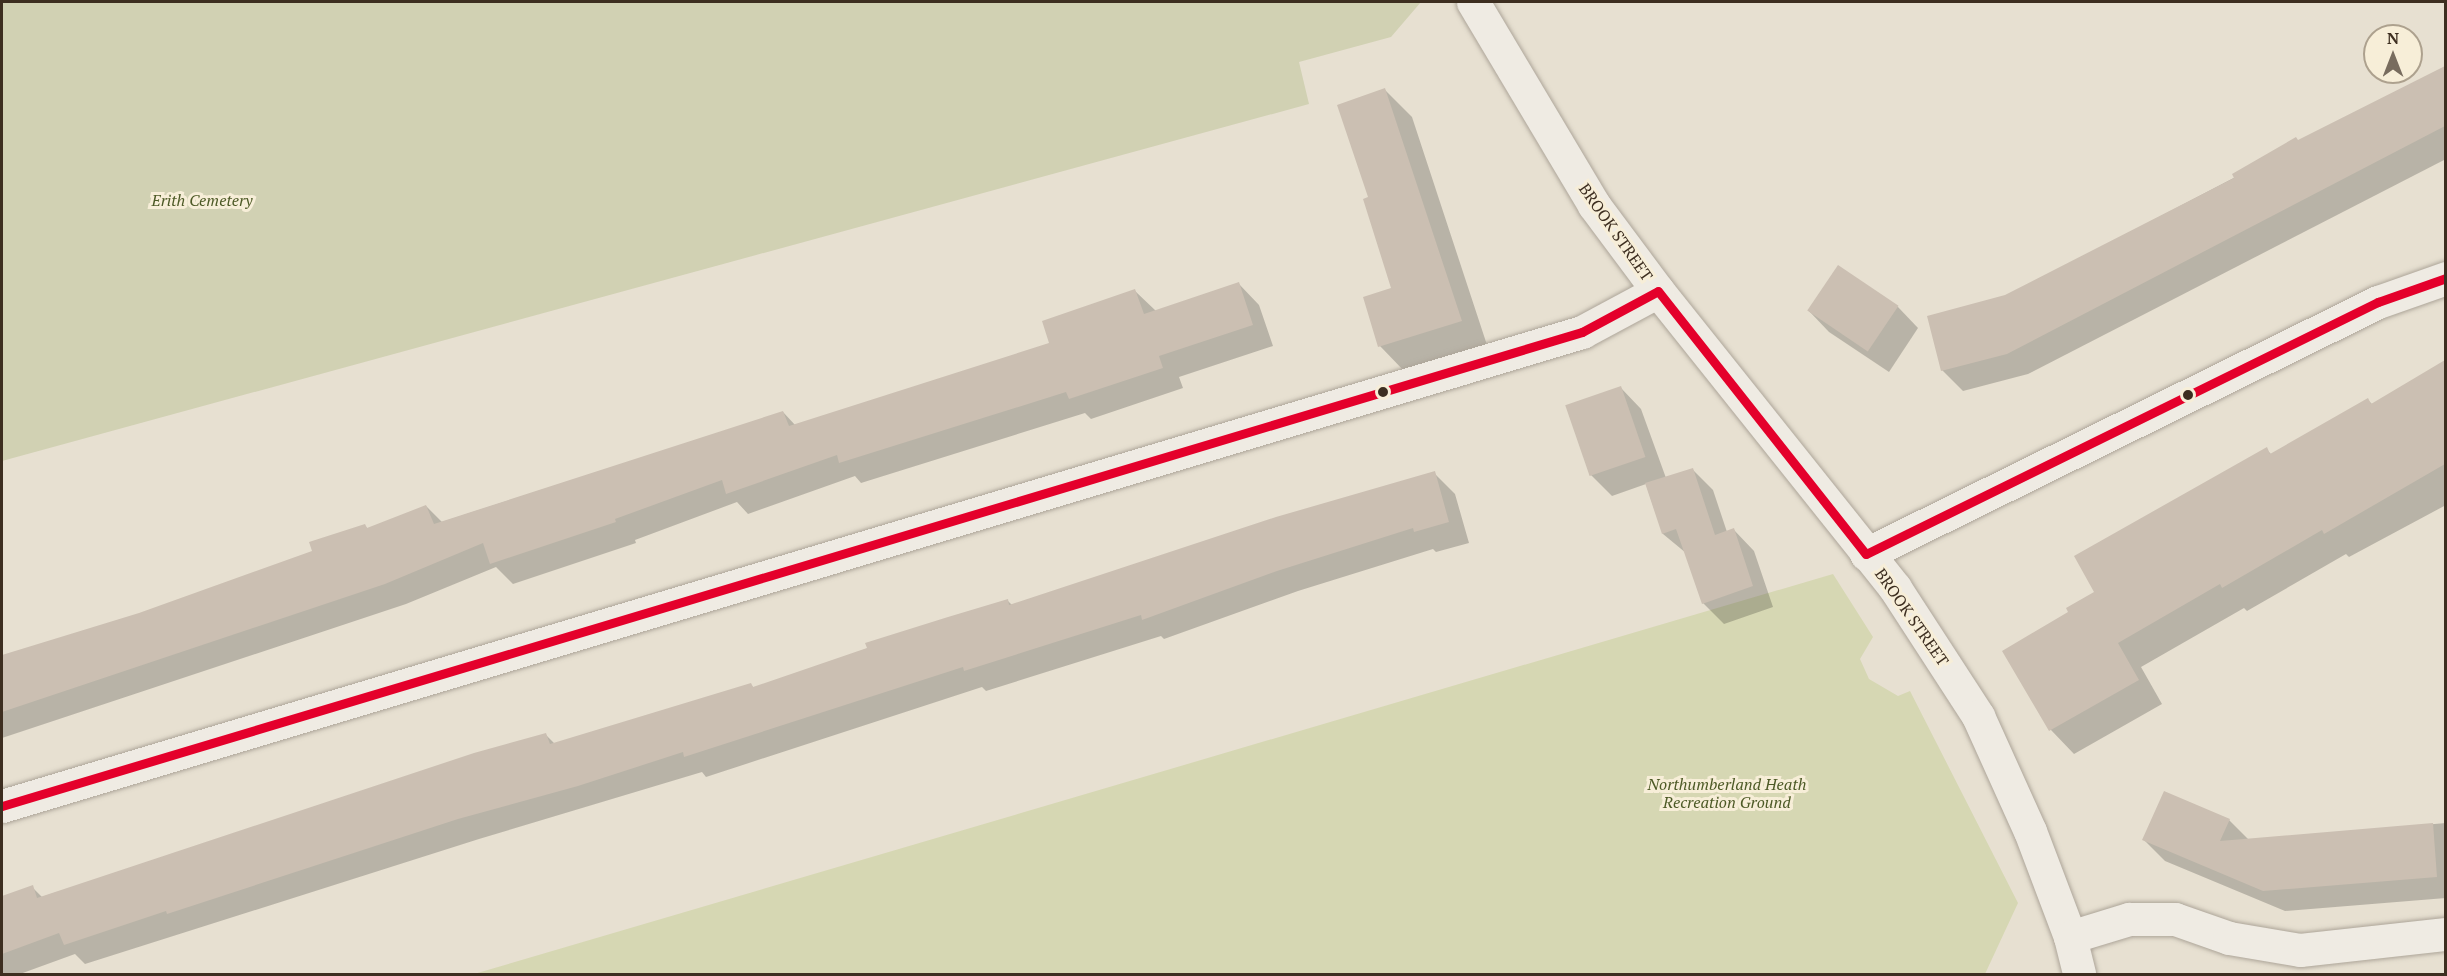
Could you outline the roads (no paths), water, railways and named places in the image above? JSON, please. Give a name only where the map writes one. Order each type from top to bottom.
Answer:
[{"type":"street","name":"BROOK STREET","points":[[1473,2],[1594,205],[1658,291],[1895,588],[1978,716],[2030,831],[2070,937],[2079,975]]},
{"type":"street","points":[[1866,554],[2378,302],[2445,278]]},
{"type":"street","points":[[2,806],[1582,332],[1658,291]]},
{"type":"street","points":[[2070,937],[2129,919],[2175,919],[2229,938],[2300,950],[2445,934]]},
{"type":"park label","name":"Erith Cemetery","points":[[202,200]]},
{"type":"park label","name":"Northumberland Heath Recreation Ground","points":[[1727,793]]}]
